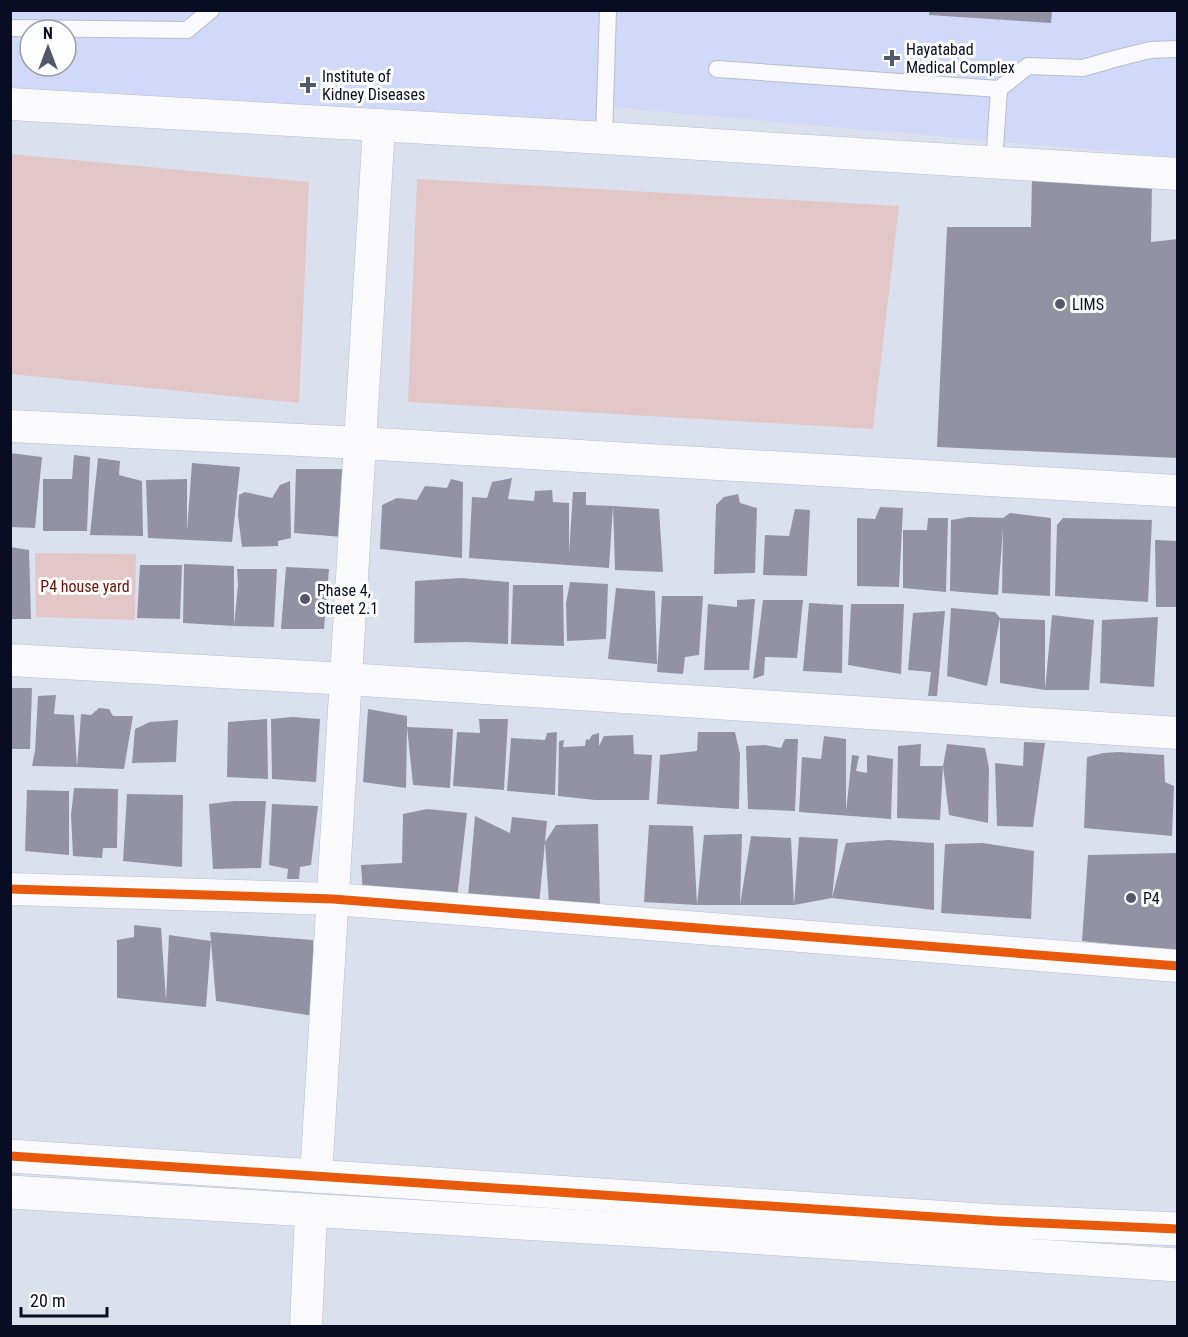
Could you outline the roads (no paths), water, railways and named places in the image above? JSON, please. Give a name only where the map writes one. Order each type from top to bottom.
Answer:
[{"type":"street","points":[[10,104],[1178,174]]},
{"type":"street","points":[[316,1177],[379,126]]},
{"type":"street","points":[[10,426],[360,443],[1178,491]]},
{"type":"street","points":[[10,660],[346,679],[1178,733]]},
{"type":"street","points":[[10,889],[333,899],[1178,966]]},
{"type":"street","points":[[10,1156],[536,1191],[995,1236],[1178,1265]]},
{"type":"street","points":[[536,1191],[536,1225]]},
{"type":"street","points":[[10,1192],[536,1225],[995,1236],[1178,1229]]},
{"type":"street","points":[[306,1326],[311,1212]]},
{"type":"lane","points":[[10,28],[187,30],[211,10]]},
{"type":"lane","points":[[604,138],[608,10]]},
{"type":"lane","points":[[717,69],[999,89],[1028,66],[1083,68],[1150,50],[1178,49]]},
{"type":"lane","points":[[994,163],[999,89]]},
{"type":"place","name":"Hayatabad Medical Complex","points":[[892,58]]},
{"type":"place","name":"Institute of Kidney Diseases","points":[[308,85]]},
{"type":"place","name":"LIMS","points":[[1060,304]]},
{"type":"place","name":"Phase 4, Street 2.1","points":[[305,599]]},
{"type":"place","name":"P4","points":[[1131,898]]},
{"type":"park label","name":"P4 house yard","points":[[85,586]]}]
